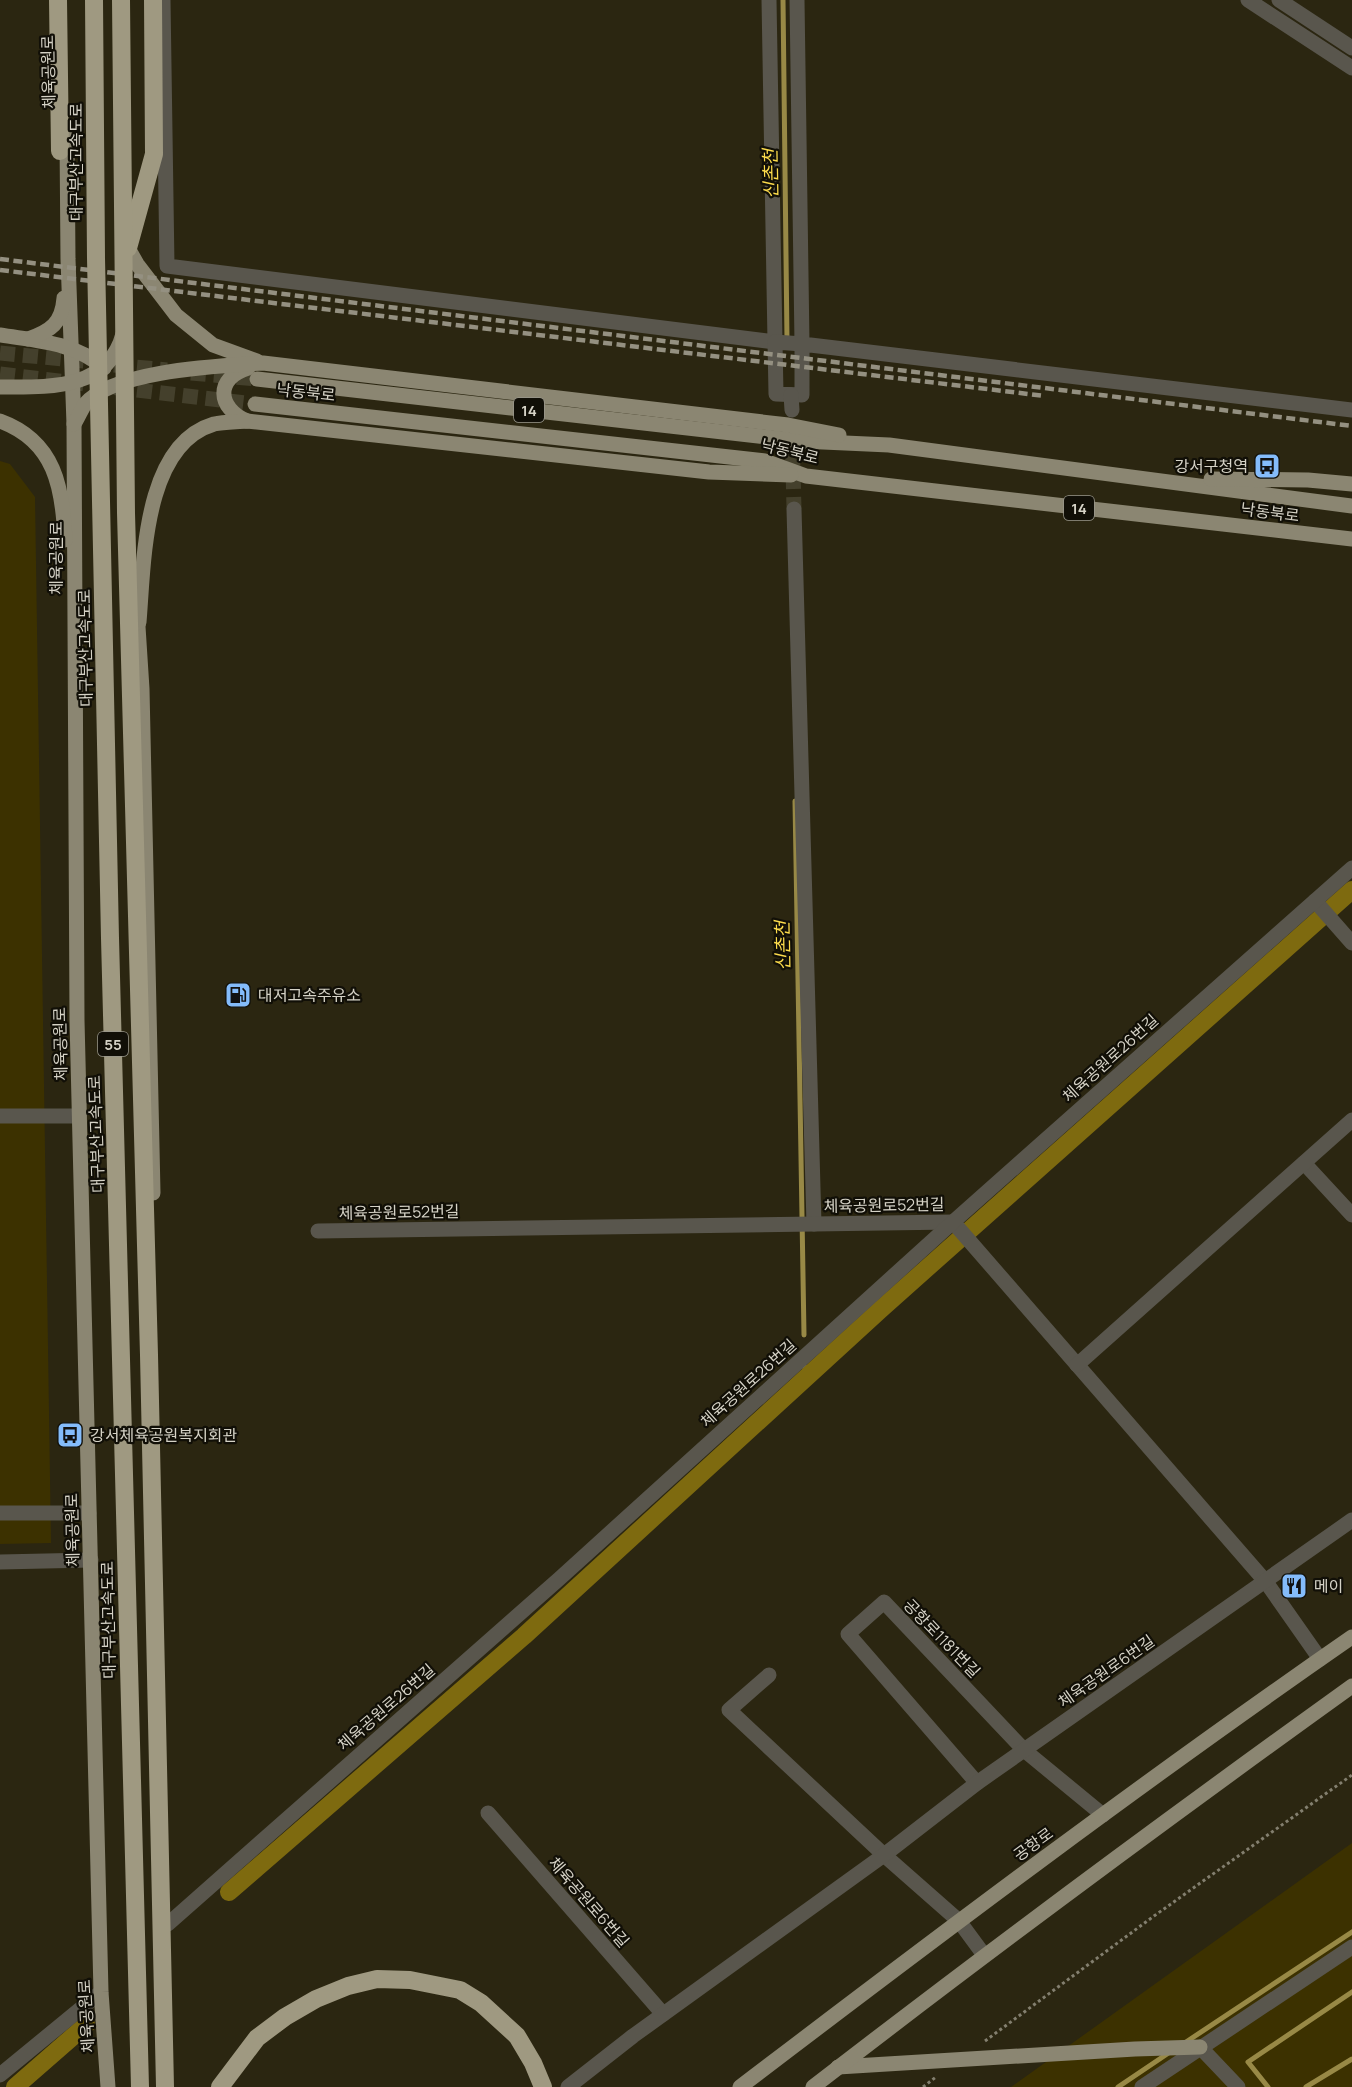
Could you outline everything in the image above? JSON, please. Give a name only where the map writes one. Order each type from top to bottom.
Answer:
[{"type":"highway","points":[[58,0],[60,151]]},
{"type":"highway","name":"대구부산고속도로","points":[[94,0],[96,258],[110,914],[140,2087]]},
{"type":"highway","name":"55","points":[[123,0],[126,513],[150,1403],[165,2087]]},
{"type":"highway","points":[[128,248],[154,154],[153,0]]},
{"type":"highway","points":[[220,2087],[257,2038],[285,2017],[316,1999],[348,1986],[377,1979],[410,1980],[460,1990],[481,2004],[517,2036],[533,2063],[543,2087]]},
{"type":"main road","name":"체육공원로","points":[[65,0],[68,259],[74,424],[77,1020],[101,1992],[108,2087]]},
{"type":"main road","points":[[123,0],[128,248],[128,310],[123,383],[130,420],[143,701],[170,2087]]},
{"type":"main road","points":[[28,339],[45,333],[63,313],[68,259],[60,151]]},
{"type":"main road","points":[[128,248],[137,264],[176,315],[213,345],[263,363]]},
{"type":"main road","points":[[3,386],[52,387],[73,383],[95,373],[113,357],[121,341],[128,310]]},
{"type":"main road","points":[[2,337],[28,339],[71,348],[90,356],[123,383]]},
{"type":"main road","points":[[247,421],[236,416],[228,407],[223,391],[226,381],[237,371],[263,363]]},
{"type":"main road","points":[[74,424],[86,403],[104,391],[123,383],[196,368],[263,363],[788,425],[889,445]]},
{"type":"main road","name":"낙동북로","points":[[257,379],[801,441],[889,445],[1352,506]]},
{"type":"main road","name":"낙동북로","points":[[255,404],[765,461],[806,476],[1349,539]]},
{"type":"main road","points":[[0,421],[31,439],[47,456],[56,474],[63,502],[68,641],[75,684]]},
{"type":"main road","points":[[138,631],[152,504],[172,456],[199,431],[214,424],[247,421],[709,472],[806,476]]},
{"type":"main road","points":[[1145,479],[1308,480],[1352,484]]},
{"type":"main road","name":"공항로","points":[[740,2087],[958,1921],[1228,1723],[1352,1637]]},
{"type":"main road","points":[[813,2087],[984,1955],[1352,1686]]},
{"type":"main road","points":[[838,2067],[1200,2047]]},
{"type":"street","points":[[163,0],[167,266],[776,342],[1352,410]]},
{"type":"street","points":[[769,0],[776,394],[791,402],[802,395],[797,0]]},
{"type":"street","points":[[1248,0],[1352,68]]},
{"type":"street","points":[[1279,0],[1352,48]]},
{"type":"street","points":[[794,509],[814,1224]]},
{"type":"street","name":"체육공원로26번길","points":[[168,1924],[559,1579],[953,1222],[1352,868]]},
{"type":"street","points":[[1315,901],[1352,943]]},
{"type":"street","points":[[0,1116],[79,1116]]},
{"type":"street","points":[[1077,1365],[1351,1124]]},
{"type":"street","points":[[1304,1163],[1352,1215]]},
{"type":"street","name":"체육공원로52번길","points":[[318,1231],[953,1222],[1266,1582],[1320,1659]]},
{"type":"street","points":[[0,1513],[89,1513]]},
{"type":"street","name":"체육공원로6번길","points":[[568,2087],[663,2014],[884,1856],[977,1783],[1352,1520]]},
{"type":"street","points":[[0,1562],[90,1560]]},
{"type":"street","name":"공항로1181번길","points":[[977,1783],[848,1634],[884,1602],[1024,1750],[1103,1815]]},
{"type":"street","points":[[769,1675],[729,1710],[884,1856],[958,1921],[984,1955]]},
{"type":"street","name":"체육공원로6번길","points":[[488,1813],[663,2014]]},
{"type":"street","points":[[1142,2087],[1352,1947]]},
{"type":"street","points":[[0,2075],[101,1992]]},
{"type":"street","points":[[1200,2047],[1238,2087]]},
{"type":"path","points":[[982,2043],[1154,1916],[1352,1775]]},
{"type":"path","points":[[923,2087],[959,2060]]},
{"type":"shaded area","points":[[0,461],[10,464],[35,497],[51,1543],[0,1544]]},
{"type":"shaded area","points":[[1352,1843],[1352,2087],[1011,2087]]},
{"type":"waterway","name":"신촌천","points":[[783,0],[787,340]]},
{"type":"waterway","name":"신촌천","points":[[795,801],[804,1335]]},
{"type":"waterway","points":[[229,1892],[524,1636],[881,1309],[1352,890]]},
{"type":"waterway","name":"신촌천","points":[[805,1367],[805,1379]]},
{"type":"waterway","points":[[1183,2044],[1352,1932]]},
{"type":"waterway","points":[[1268,2087],[1248,2062],[1352,1992]]},
{"type":"waterway","points":[[15,2087],[86,2025]]},
{"type":"waterway","points":[[1118,2087],[1170,2052]]},
{"type":"waterway","points":[[1306,2087],[1352,2059]]},
{"type":"tunnel","points":[[0,353],[84,361]]},
{"type":"tunnel","points":[[114,365],[167,370]]},
{"type":"tunnel","points":[[191,373],[257,379]]},
{"type":"tunnel","points":[[0,374],[255,404]]},
{"type":"tunnel","points":[[792,428],[794,509]]},
{"type":"railway","points":[[0,259],[1352,426]]},
{"type":"railway","points":[[0,270],[1045,396]]},
{"type":"place","name":"강서구청역","points":[[1267,466]]},
{"type":"place","name":"대저고속주유소","points":[[238,995]]},
{"type":"place","name":"강서체육공원복지회관","points":[[70,1435]]},
{"type":"place","name":"메이","points":[[1294,1586]]}]
